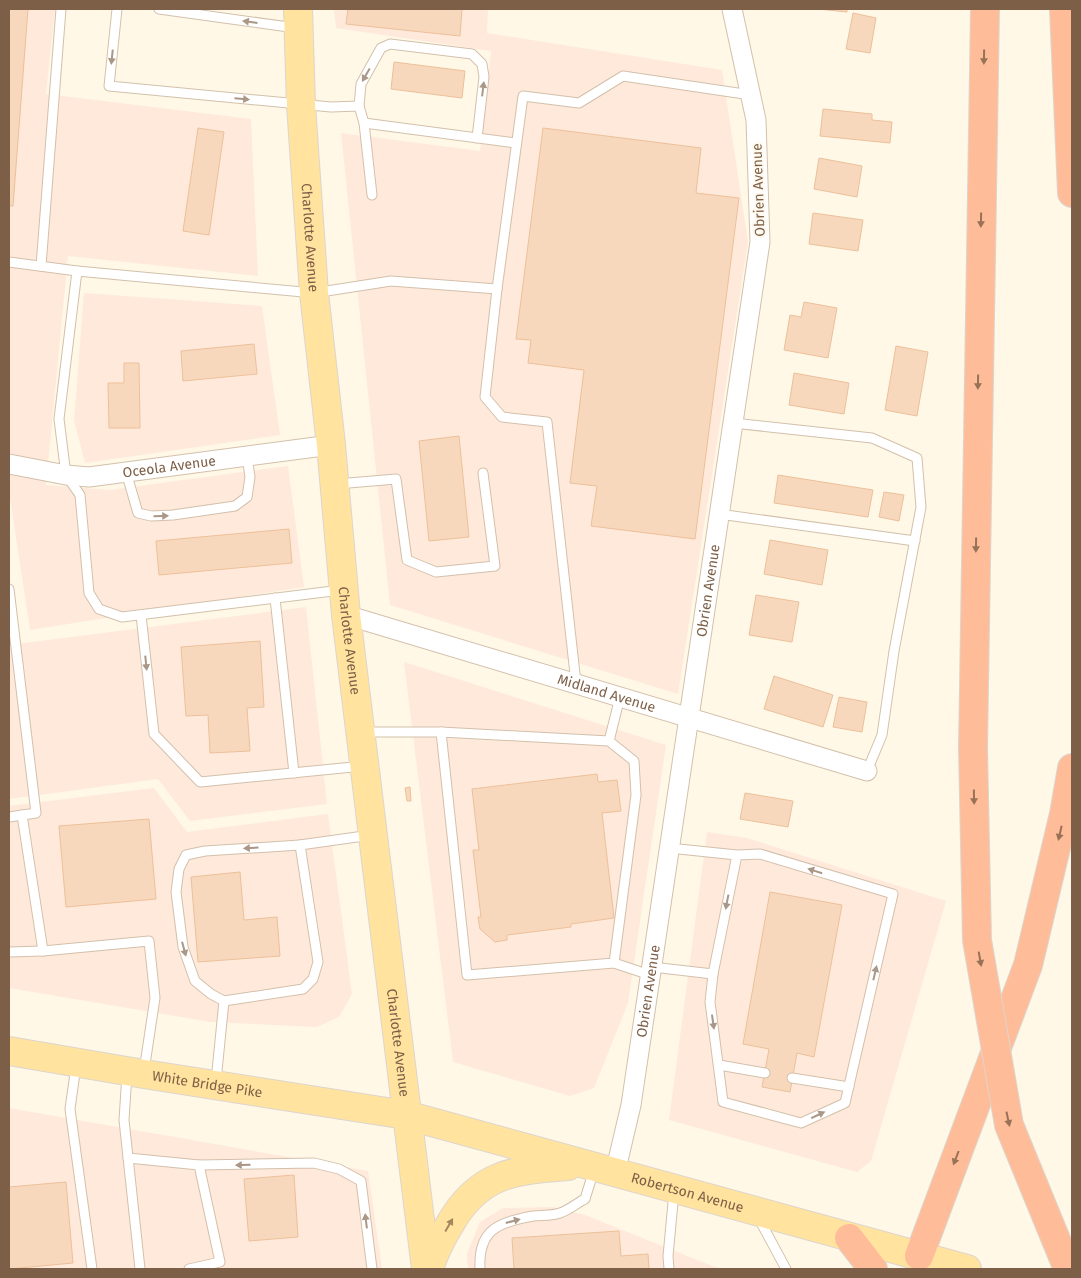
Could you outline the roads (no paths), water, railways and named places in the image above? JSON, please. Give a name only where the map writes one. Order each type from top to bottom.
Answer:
[{"type":"highway","points":[[984,9],[972,748],[977,940],[1009,1125],[1068,1269]]},
{"type":"highway","points":[[1064,9],[1072,193]]},
{"type":"highway","points":[[918,1256],[1028,965],[1064,814],[1072,768]]},
{"type":"highway","points":[[849,1238],[873,1269]]},
{"type":"main road","name":"Charlotte Avenue","points":[[298,19],[301,105],[314,293],[331,445],[345,602],[406,1115],[428,1269]]},
{"type":"main road","name":"White Bridge Pike","points":[[9,1051],[136,1073],[406,1115]]},
{"type":"main road","name":"Robertson Avenue","points":[[406,1115],[967,1269]]},
{"type":"main road","points":[[428,1269],[434,1252],[459,1209],[479,1188],[495,1179],[515,1172],[540,1168],[598,1168]]},
{"type":"street","name":"Obrien Avenue","points":[[598,1168],[631,1105],[760,242],[756,120],[732,9]]},
{"type":"street","name":"Oceola Avenue","points":[[9,464],[66,475],[89,477],[331,445]]},
{"type":"street","name":"Midland Avenue","points":[[345,602],[576,683],[867,771]]},
{"type":"lane","points":[[41,266],[61,9]]},
{"type":"lane","points":[[117,9],[110,86],[301,105],[359,106]]},
{"type":"lane","points":[[159,9],[298,19]]},
{"type":"lane","points":[[372,195],[364,123],[359,106],[361,84],[381,48],[390,44],[472,54],[482,64],[484,77],[476,138]]},
{"type":"lane","points":[[576,683],[547,422],[502,416],[484,397],[523,96],[579,103],[623,76],[751,95]]},
{"type":"lane","points":[[364,123],[516,143]]},
{"type":"lane","points":[[9,262],[77,271],[314,293],[391,281],[497,289]]},
{"type":"lane","points":[[77,271],[59,419],[66,475],[80,495],[89,593],[99,610],[122,617],[275,598],[345,602]]},
{"type":"lane","points":[[733,423],[872,438],[917,458],[921,507],[894,651],[882,735],[867,771]]},
{"type":"lane","points":[[126,472],[138,513],[151,516],[173,515],[234,506],[247,497],[250,477],[247,456]]},
{"type":"lane","points":[[334,484],[396,479],[407,560],[436,572],[495,566],[483,474]]},
{"type":"lane","points":[[719,514],[915,540]]},
{"type":"lane","points":[[9,589],[11,635],[36,813],[9,817]]},
{"type":"lane","points":[[275,598],[294,773]]},
{"type":"lane","points":[[141,615],[154,734],[200,782],[365,766]]},
{"type":"lane","points":[[609,741],[620,697]]},
{"type":"lane","points":[[361,732],[441,732],[609,741],[634,761],[636,795],[614,963]]},
{"type":"lane","points":[[441,732],[467,975],[614,963],[651,971],[713,974]]},
{"type":"lane","points":[[22,815],[43,951]]},
{"type":"lane","points":[[300,845],[318,962],[313,979],[303,989],[224,1002],[195,981],[183,947],[176,892],[179,869],[186,855],[205,851],[300,845],[373,835]]},
{"type":"lane","points":[[669,848],[737,854],[760,854],[893,894],[846,1103],[801,1123],[724,1102],[710,1002],[713,974],[737,854]]},
{"type":"lane","points":[[9,952],[43,951],[149,941],[155,998],[124,1120],[140,1269]]},
{"type":"lane","points":[[215,1085],[224,1002]]},
{"type":"lane","points":[[76,1062],[70,1109],[92,1269]]},
{"type":"lane","points":[[719,1065],[765,1073]]},
{"type":"lane","points":[[792,1078],[849,1087]]},
{"type":"lane","points":[[128,1158],[199,1165],[314,1163],[339,1169],[361,1181],[372,1269]]},
{"type":"lane","points":[[189,1269],[220,1262],[199,1165]]},
{"type":"lane","points":[[480,1269],[479,1256],[483,1240],[496,1226],[531,1217],[560,1213],[584,1199],[598,1168]]},
{"type":"lane","points":[[668,1269],[674,1189]]},
{"type":"lane","points":[[756,1212],[786,1269]]}]
